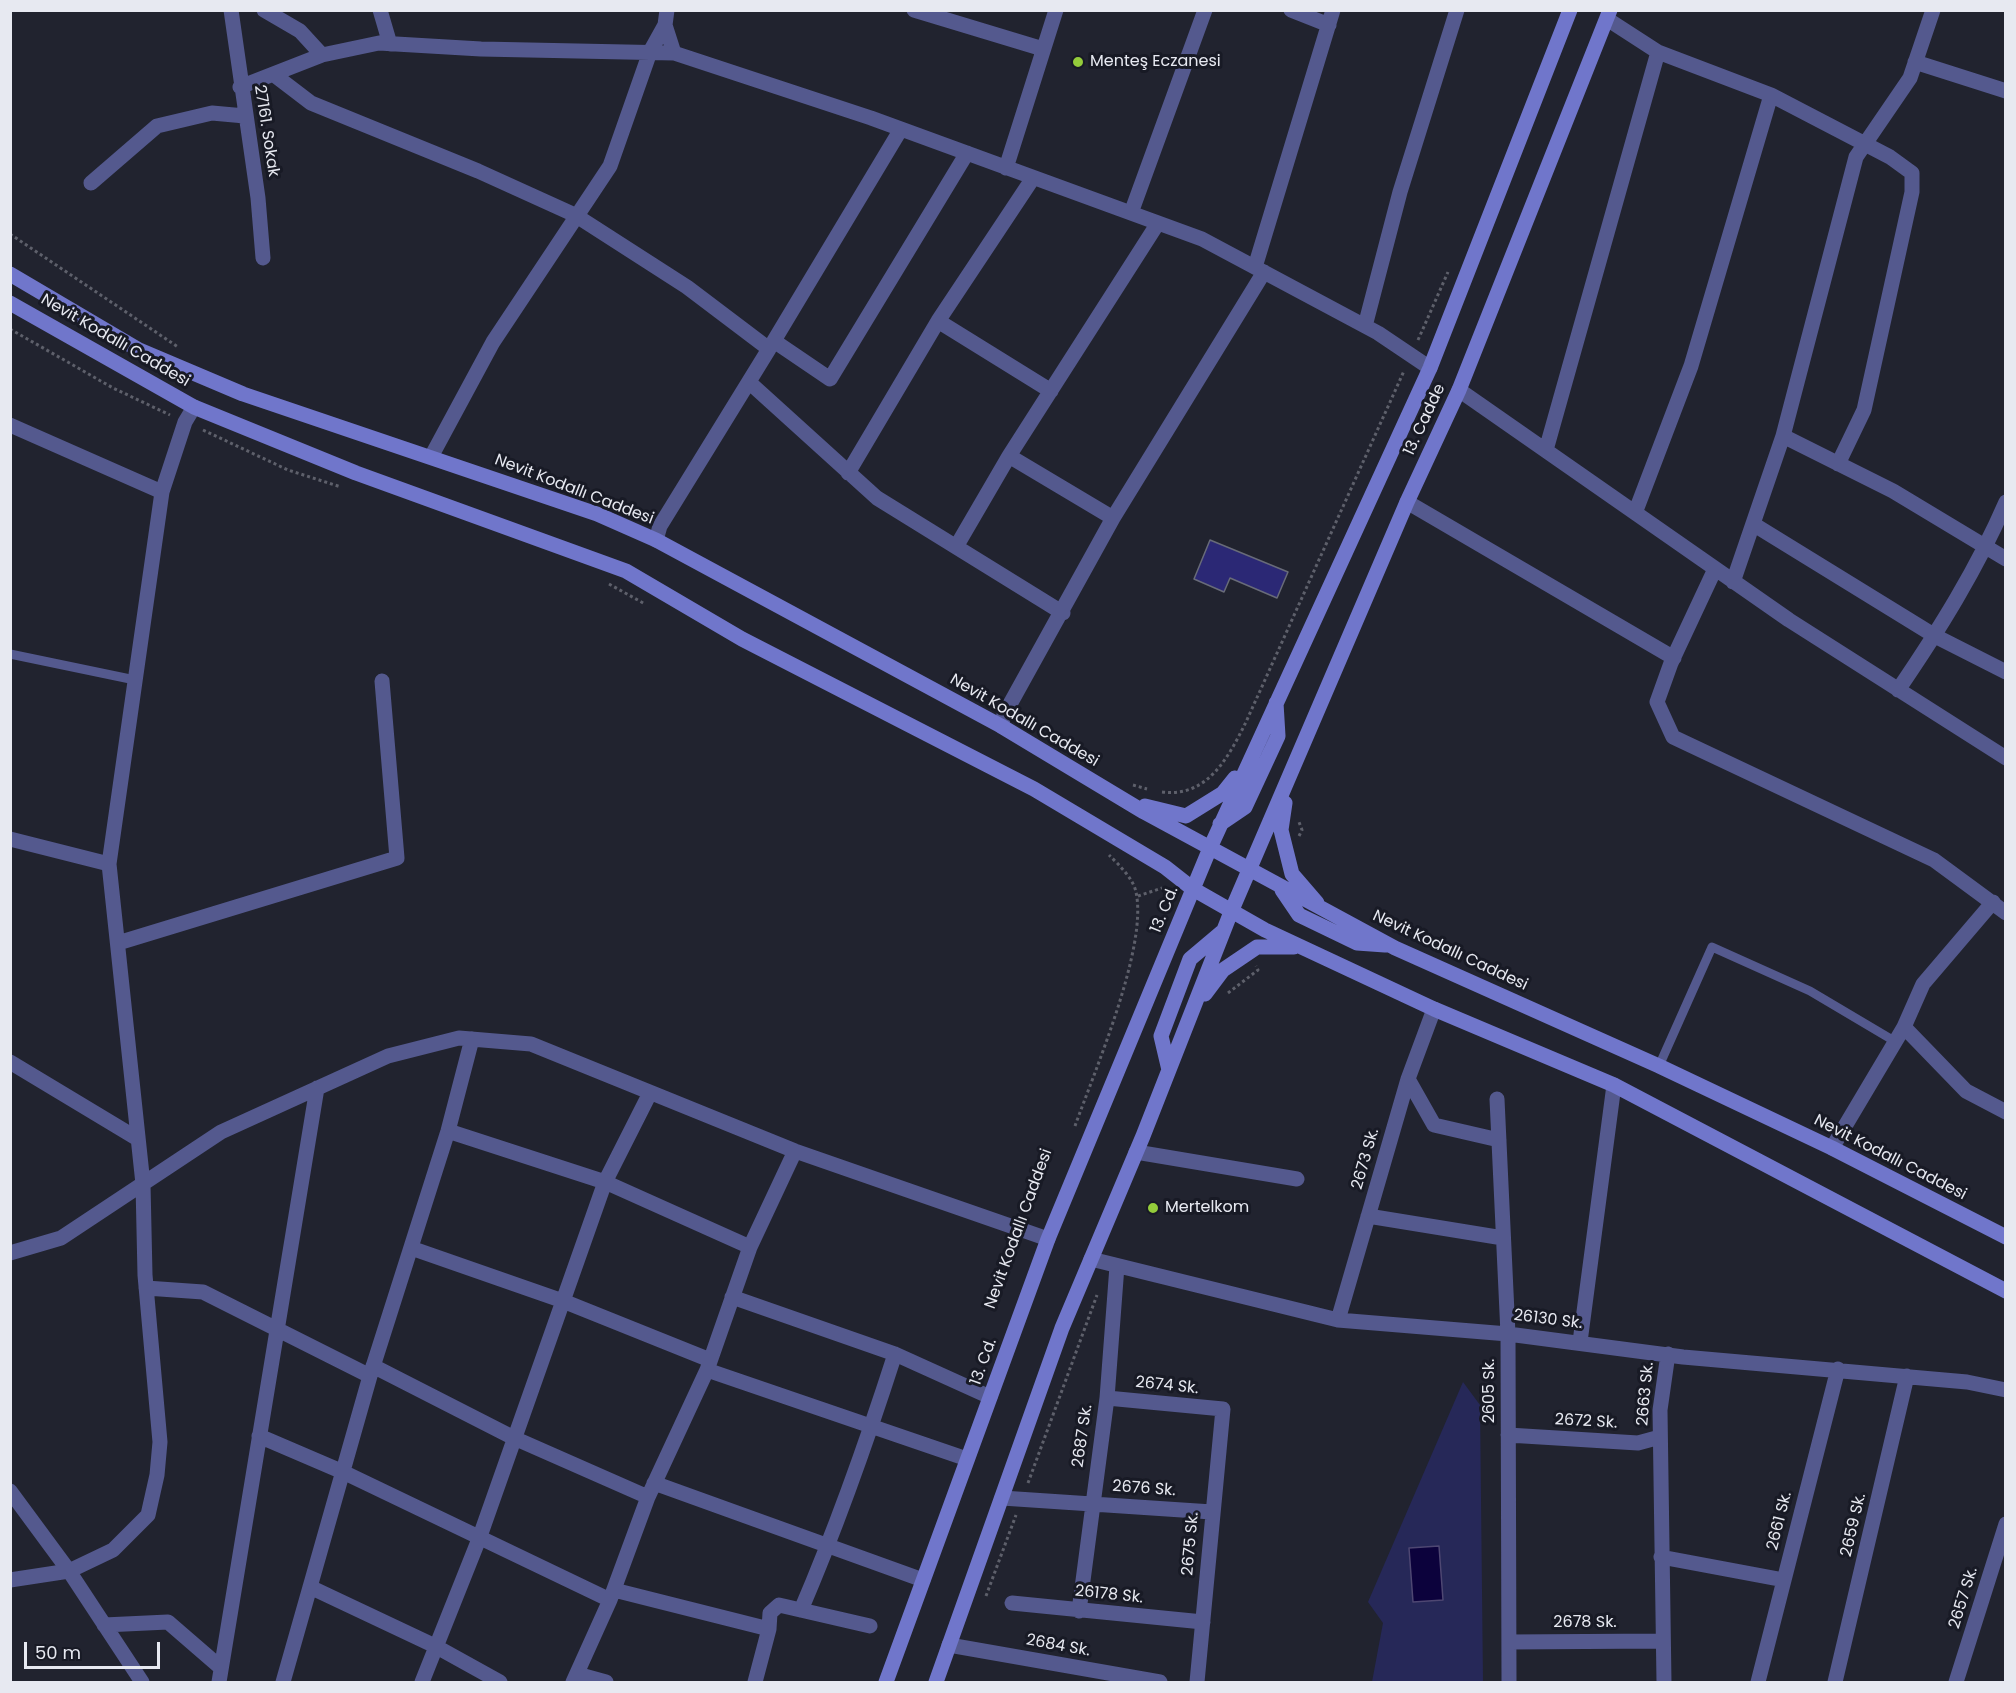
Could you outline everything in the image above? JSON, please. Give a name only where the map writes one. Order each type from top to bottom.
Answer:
[{"type":"main road","name":"13. Cadde","points":[[1220,824],[1430,368],[1570,10]]},
{"type":"main road","name":"13. Cadde","points":[[1251,870],[1407,501],[1459,390],[1608,15]]},
{"type":"main road","name":"Nevit Kodallı Caddesi","points":[[10,274],[150,354],[243,394],[597,514],[656,540],[1001,726],[1128,802],[1323,910],[1391,945],[1659,1066],[1832,1148],[2006,1237]]},
{"type":"main road","name":"Nevit Kodallı Caddesi","points":[[10,303],[194,407],[356,473],[626,571],[742,639],[1034,789],[1165,867],[1193,889],[1265,930],[1434,1009],[1614,1085],[2006,1291]]},
{"type":"main road","points":[[1220,824],[1245,807],[1278,736],[1275,703]]},
{"type":"main road","points":[[1128,802],[1186,816],[1222,793],[1251,756]]},
{"type":"main road","points":[[1288,781],[1281,830],[1292,874],[1323,910]]},
{"type":"main road","name":"13. Cd.","points":[[886,1683],[1048,1239],[1220,824]]},
{"type":"main road","points":[[936,1683],[1062,1328],[1136,1152],[1231,912],[1251,870]]},
{"type":"main road","points":[[1279,886],[1299,915],[1357,943],[1391,945]]},
{"type":"main road","points":[[1169,1070],[1161,1036],[1190,958],[1224,931]]},
{"type":"main road","points":[[1192,1011],[1223,970],[1257,947],[1300,947]]},
{"type":"street","name":"27161. Sokak","points":[[231,10],[240,87],[258,198],[263,258]]},
{"type":"street","points":[[264,10],[300,31],[322,55]]},
{"type":"street","points":[[380,10],[390,44]]},
{"type":"street","points":[[914,10],[1043,49]]},
{"type":"street","points":[[1006,168],[1056,10]]},
{"type":"street","points":[[1131,213],[1205,10]]},
{"type":"street","points":[[1001,726],[1004,715],[1063,613],[1113,518],[1260,270],[1331,18],[1291,10]]},
{"type":"street","points":[[1365,326],[1401,192],[1457,10]]},
{"type":"street","points":[[1733,582],[1783,436],[1856,157],[1910,78],[1934,10]]},
{"type":"street","points":[[1608,15],[1658,52],[1772,95],[1863,145],[1890,157],[1912,173],[1912,192],[1864,410],[1838,464]]},
{"type":"street","points":[[431,457],[493,342],[575,215],[610,166],[650,52],[666,18]]},
{"type":"street","points":[[666,18],[674,53]]},
{"type":"street","points":[[240,87],[322,55],[379,43],[481,49],[674,53],[901,129],[1202,239],[1365,326],[1430,368]]},
{"type":"street","points":[[1546,450],[1658,52]]},
{"type":"street","points":[[1915,62],[2006,91]]},
{"type":"street","points":[[273,74],[311,103],[478,171],[575,215],[772,345],[830,379],[967,153]]},
{"type":"street","points":[[1635,513],[1690,366],[1772,95]]},
{"type":"street","points":[[91,183],[157,126],[212,113],[245,116]]},
{"type":"street","points":[[656,540],[660,526],[750,383],[901,129]]},
{"type":"street","points":[[848,473],[938,321],[1034,178]]},
{"type":"street","points":[[956,547],[1008,456],[1158,223]]},
{"type":"street","points":[[938,321],[1051,391]]},
{"type":"street","points":[[750,383],[877,498],[1063,613]]},
{"type":"street","points":[[1459,390],[1733,582],[2006,758]]},
{"type":"street","points":[[10,1580],[69,1571],[113,1550],[148,1515],[157,1475],[160,1442],[146,1288],[143,1184],[109,864],[162,492],[185,422],[194,407]]},
{"type":"street","points":[[10,425],[162,492]]},
{"type":"street","points":[[1783,436],[1893,491],[1985,549],[2006,559]]},
{"type":"street","points":[[1008,456],[1113,518]]},
{"type":"street","points":[[1407,501],[1674,658]]},
{"type":"street","points":[[1898,690],[1935,636],[1985,549],[2006,502]]},
{"type":"street","points":[[1753,524],[1935,636],[2006,672]]},
{"type":"street","points":[[1715,568],[1674,658],[1657,702],[1673,737],[1934,860],[2006,913]]},
{"type":"street","points":[[117,943],[397,858],[382,681]]},
{"type":"street","points":[[10,838],[109,864]]},
{"type":"street","points":[[1832,1148],[1905,1027],[1923,984],[1993,902]]},
{"type":"street","name":"2673 Sk.","points":[[1338,1320],[1408,1078],[1434,1009]]},
{"type":"street","points":[[1905,1027],[1966,1091],[2006,1112]]},
{"type":"street","points":[[10,1253],[61,1238],[221,1132],[388,1056],[459,1038],[531,1044],[795,1151],[1048,1239]]},
{"type":"street","points":[[283,1683],[372,1371],[448,1131],[472,1039]]},
{"type":"street","points":[[10,1062],[138,1139]]},
{"type":"street","points":[[1408,1078],[1434,1125],[1499,1140]]},
{"type":"street","points":[[1580,1342],[1614,1085]]},
{"type":"street","points":[[219,1683],[317,1088]]},
{"type":"street","points":[[422,1683],[479,1539],[605,1182],[650,1093]]},
{"type":"street","name":"2605 Sk.","points":[[1497,1100],[1508,1334],[1509,1683]]},
{"type":"street","points":[[448,1131],[605,1182],[750,1247]]},
{"type":"street","points":[[606,1683],[575,1678],[612,1595],[651,1490],[708,1365],[750,1247],[795,1151]]},
{"type":"street","points":[[1136,1152],[1297,1179]]},
{"type":"street","points":[[1368,1216],[1503,1238]]},
{"type":"street","points":[[411,1248],[563,1301],[708,1365],[872,1427],[967,1459]]},
{"type":"street","name":"26130 Sk.","points":[[1091,1259],[1338,1320],[1508,1334],[1668,1354],[1967,1382],[2006,1390]]},
{"type":"street","name":"2687 Sk.","points":[[1079,1611],[1091,1504],[1107,1398],[1113,1265]]},
{"type":"street","points":[[146,1288],[203,1292],[277,1329],[514,1438],[651,1490],[828,1545],[923,1580]]},
{"type":"street","points":[[732,1297],[895,1354],[990,1397]]},
{"type":"street","points":[[801,1610],[872,1427],[895,1354]]},
{"type":"street","name":"2663 Sk.","points":[[1664,1683],[1660,1410],[1668,1354]]},
{"type":"street","name":"2661 Sk.","points":[[1758,1683],[1838,1369]]},
{"type":"street","name":"2659 Sk.","points":[[1835,1683],[1908,1376]]},
{"type":"street","name":"2674 Sk.","points":[[1107,1398],[1223,1410]]},
{"type":"street","name":"2675 Sk.","points":[[1197,1683],[1223,1410]]},
{"type":"street","name":"2672 Sk.","points":[[1508,1435],[1638,1443],[1660,1437]]},
{"type":"street","points":[[259,1436],[343,1473],[479,1539],[612,1595],[769,1629]]},
{"type":"street","points":[[10,1491],[69,1571],[142,1683]]},
{"type":"street","name":"2676 Sk.","points":[[1002,1498],[1212,1512]]},
{"type":"street","name":"2657 Sk.","points":[[1956,1683],[2006,1524]]},
{"type":"street","points":[[1661,1557],[1784,1580]]},
{"type":"street","points":[[310,1587],[435,1646],[500,1683]]},
{"type":"street","name":"26178 Sk.","points":[[1012,1603],[1203,1622]]},
{"type":"street","points":[[754,1683],[769,1629],[770,1613],[779,1605],[870,1626]]},
{"type":"street","points":[[104,1625],[168,1622],[220,1667]]},
{"type":"street","name":"2678 Sk.","points":[[1509,1642],[1662,1641]]},
{"type":"street","name":"2684 Sk.","points":[[949,1644],[1160,1683]]},
{"type":"lane","points":[[10,654],[135,680]]},
{"type":"lane","points":[[1659,1066],[1712,947],[1810,991],[1896,1042]]},
{"type":"path","points":[[1210,777],[1225,762],[1246,722],[1450,267]]},
{"type":"path","points":[[10,329],[112,388],[288,470],[344,487]]},
{"type":"path","points":[[600,579],[651,607]]},
{"type":"path","name":"Nevit Kodallı Caddesi","points":[[1071,1137],[1137,939],[1136,889],[1123,869],[1107,852]]},
{"type":"path","points":[[1137,896],[1162,888]]},
{"type":"path","points":[[1220,999],[1258,970]]},
{"type":"path","points":[[983,1605],[1113,1265]]},
{"type":"shaded area","points":[[1463,1382],[1480,1405],[1483,1682],[1372,1682],[1383,1623],[1368,1602]]},
{"type":"shaded area","points":[[1439,1546],[1443,1600],[1413,1602],[1409,1548]]},
{"type":"building","points":[[1210,540],[1288,572],[1277,598],[1230,578],[1224,592],[1194,579]]},
{"type":"place","name":"Menteş Eczanesi","points":[[1078,62]]},
{"type":"place","name":"Mertelkom","points":[[1153,1208]]}]
